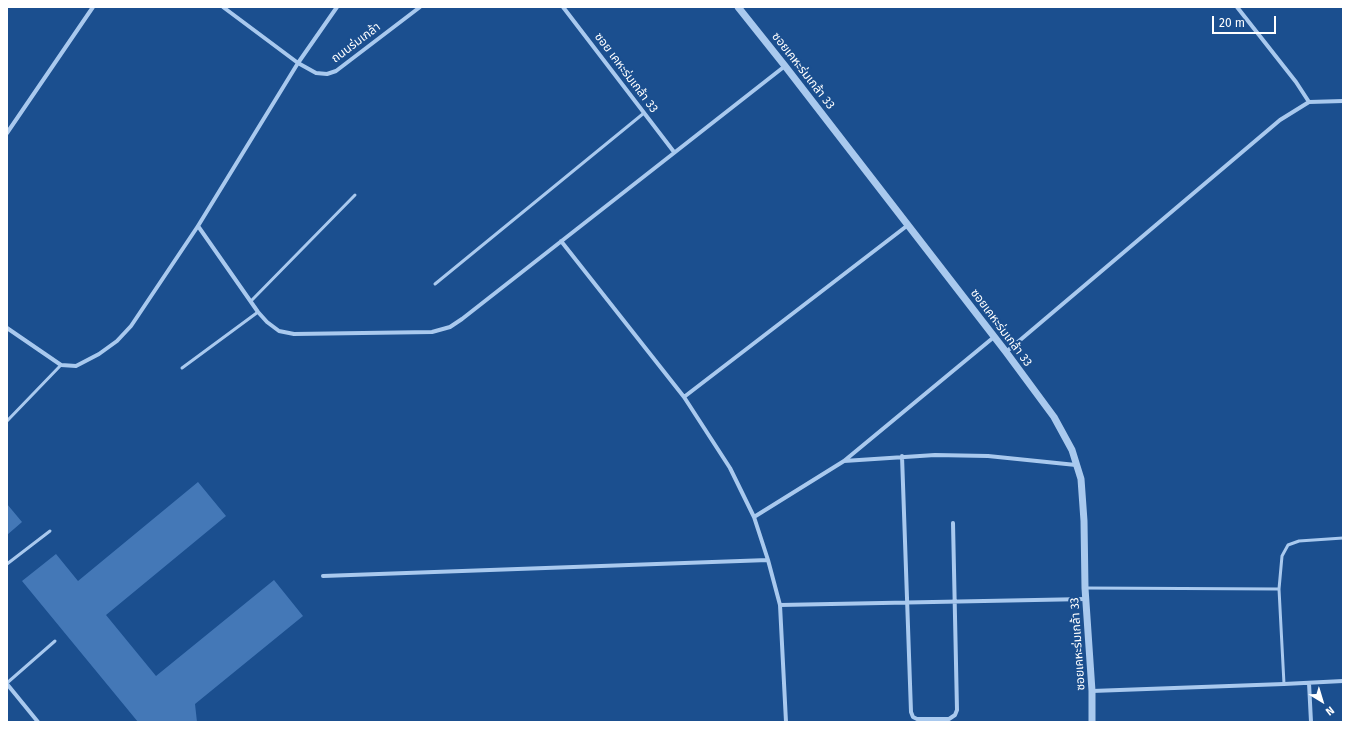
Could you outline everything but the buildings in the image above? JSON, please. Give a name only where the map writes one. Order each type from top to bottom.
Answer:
[{"type":"street","points":[[7,133],[93,7]]},
{"type":"street","name":"ถนนร่มเกล้า","points":[[223,7],[298,63],[316,73],[327,74],[336,71],[420,7]]},
{"type":"street","points":[[7,328],[61,366],[76,366],[99,354],[117,341],[131,326],[198,226],[298,63],[337,7]]},
{"type":"street","name":"ซอย เคหะร่มเกล้า 33","points":[[563,7],[674,152]]},
{"type":"street","name":"ซอยเคหะร่มเกล้า 33","points":[[738,7],[1006,352],[1054,417],[1072,450],[1081,479],[1084,521],[1085,588],[1092,691],[1092,722]]},
{"type":"street","points":[[1237,7],[1296,82],[1309,102]]},
{"type":"street","points":[[198,226],[258,312],[267,322],[279,331],[294,334],[432,332],[450,327],[462,319],[785,66]]},
{"type":"street","points":[[1006,352],[1280,120],[1309,102],[1343,101]]},
{"type":"street","points":[[684,397],[908,225]]},
{"type":"street","points":[[561,241],[684,397],[730,468],[754,517],[768,560],[780,605],[786,722]]},
{"type":"street","points":[[754,517],[844,461],[994,337]]},
{"type":"street","points":[[844,461],[935,455],[988,456],[1076,465]]},
{"type":"street","points":[[902,456],[911,712],[913,717],[916,719],[952,720],[958,710],[953,523]]},
{"type":"street","points":[[323,576],[768,560]]},
{"type":"street","points":[[780,605],[1086,599]]},
{"type":"street","points":[[1092,691],[1343,681]]},
{"type":"street","points":[[1309,683],[1311,722]]},
{"type":"street","points":[[7,684],[38,722]]},
{"type":"lane","points":[[435,284],[644,113]]},
{"type":"lane","points":[[251,301],[355,195]]},
{"type":"lane","points":[[182,368],[258,312]]},
{"type":"lane","points":[[7,421],[61,366]]},
{"type":"lane","points":[[7,564],[50,530]]},
{"type":"lane","points":[[1284,684],[1279,589],[1282,556],[1288,545],[1299,541],[1343,538]]},
{"type":"lane","points":[[1085,588],[1279,589]]},
{"type":"lane","points":[[7,684],[55,641]]}]
